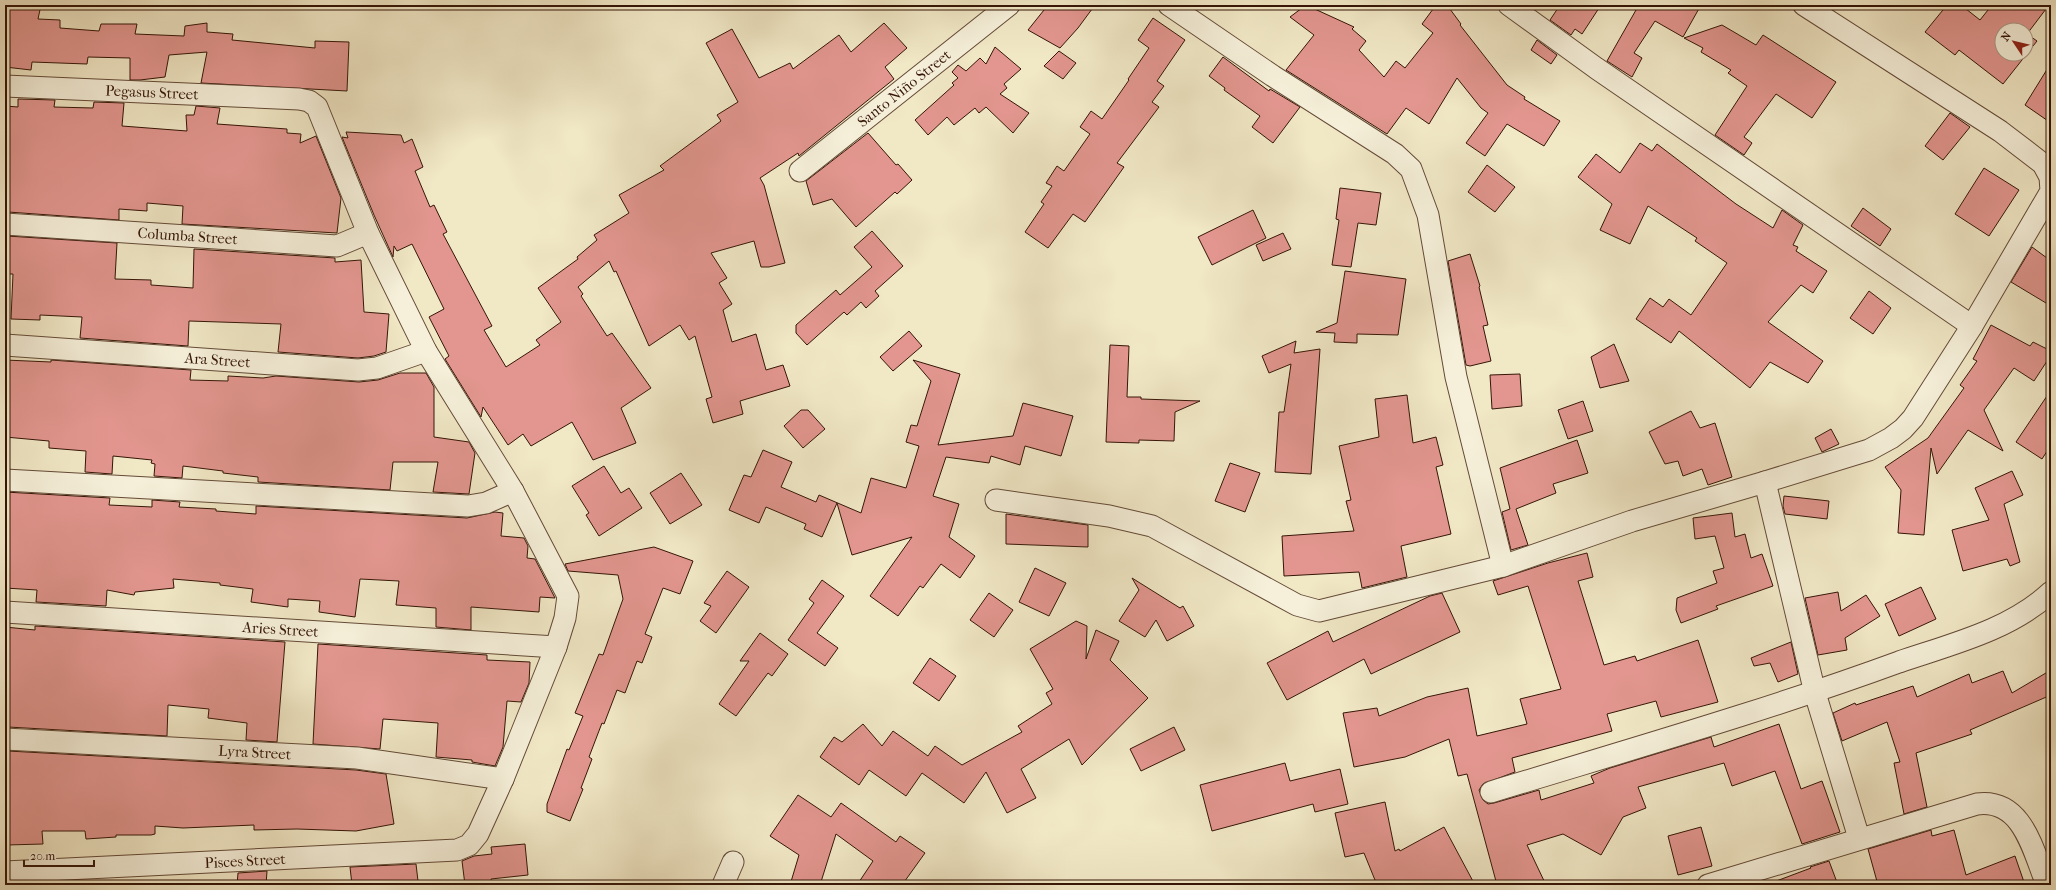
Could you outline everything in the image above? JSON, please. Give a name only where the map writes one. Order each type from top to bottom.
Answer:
[{"type":"street","name":"Santo Niño Street","points":[[800,171],[1009,5]]},
{"type":"street","points":[[1169,5],[1280,80],[1394,154],[1411,169],[1428,215],[1456,377],[1503,566]]},
{"type":"street","points":[[1509,5],[1596,68],[1972,326]]},
{"type":"street","points":[[996,500],[1109,516],[1152,526],[1297,605],[1319,611],[1503,566],[1632,521],[1869,450],[1891,438],[1903,429],[1913,418],[1972,326],[2051,191],[2050,177],[2043,164],[2000,131],[1804,5]]},
{"type":"street","name":"Pegasus Street","points":[[5,86],[299,99],[309,101],[317,107],[368,233]]},
{"type":"street","name":"Columba Street","points":[[5,224],[337,246],[368,233]]},
{"type":"street","points":[[368,233],[426,351],[513,491],[568,596],[565,618],[556,647],[503,779]]},
{"type":"street","name":"Ara Street","points":[[5,345],[358,370],[377,368],[426,351]]},
{"type":"street","points":[[5,480],[468,506],[486,502],[513,491]]},
{"type":"street","points":[[1765,482],[1815,693],[1859,838]]},
{"type":"street","points":[[1491,792],[1815,693],[2001,626],[2035,607],[2051,592]]},
{"type":"street","name":"Aries Street","points":[[5,612],[556,647]]},
{"type":"street","name":"Lyra Street","points":[[5,739],[357,758],[503,779]]},
{"type":"street","name":"Pisces Street","points":[[5,872],[457,850],[469,845],[478,834],[503,779]]},
{"type":"street","points":[[1708,885],[1859,838],[1988,802],[2004,807],[2016,817],[2025,830],[2046,885]]},
{"type":"street","points":[[723,885],[733,862]]},
{"type":"building","points":[[5,5],[41,5],[38,19],[60,20],[60,28],[99,31],[101,24],[137,24],[135,34],[184,36],[185,26],[207,23],[207,32],[233,34],[232,40],[315,48],[315,41],[349,42],[347,91],[201,83],[207,52],[169,55],[165,77],[140,80],[130,80],[130,58],[88,57],[87,64],[32,62],[31,70],[5,67]]},
{"type":"building","points":[[1048,5],[1095,5],[1078,28],[1060,48],[1028,30]]},
{"type":"building","points":[[1306,5],[1354,27],[1352,29],[1366,41],[1359,50],[1384,77],[1396,61],[1405,68],[1433,33],[1422,24],[1436,5],[1447,5],[1461,24],[1460,25],[1507,85],[1525,97],[1524,99],[1560,121],[1544,146],[1507,124],[1485,156],[1466,143],[1488,113],[1481,108],[1457,78],[1429,124],[1406,108],[1387,134],[1286,70],[1314,35],[1290,17]]},
{"type":"building","points":[[1560,5],[1601,5],[1582,34],[1575,29],[1571,35],[1550,20]]},
{"type":"building","points":[[1627,5],[1701,5],[1683,37],[1655,21],[1634,53],[1642,58],[1632,77],[1607,61],[1636,10]]},
{"type":"building","points":[[1947,5],[1961,5],[1980,20],[1992,5],[2049,5],[2034,25],[2034,22],[1994,22],[1994,62],[2020,62],[2003,84],[1959,50],[1955,55],[1925,32]]},
{"type":"building","points":[[1153,18],[1185,40],[1157,81],[1164,86],[1152,102],[1159,107],[1117,163],[1124,167],[1085,222],[1073,214],[1048,248],[1025,232],[1044,204],[1041,202],[1052,186],[1046,183],[1057,166],[1064,171],[1090,134],[1080,127],[1091,111],[1102,119],[1129,80],[1128,79],[1149,48],[1138,40]]},
{"type":"building","points":[[884,23],[907,48],[885,67],[894,79],[799,156],[798,153],[760,178],[764,185],[785,263],[769,267],[761,267],[754,241],[711,253],[727,278],[719,283],[732,304],[723,310],[732,342],[756,334],[766,370],[783,365],[790,386],[740,401],[743,414],[713,423],[706,399],[712,397],[695,336],[689,340],[680,325],[649,346],[616,271],[614,272],[609,261],[578,287],[583,294],[581,296],[607,336],[612,333],[651,388],[621,408],[636,443],[593,460],[572,422],[531,446],[523,434],[508,445],[483,407],[481,417],[445,359],[449,356],[429,317],[444,309],[412,244],[397,251],[394,246],[393,257],[342,137],[348,138],[346,132],[401,135],[404,143],[412,139],[423,167],[415,171],[430,207],[434,205],[447,232],[443,234],[492,326],[484,330],[506,367],[540,345],[536,340],[561,322],[538,288],[578,259],[577,257],[597,240],[594,235],[629,213],[619,195],[664,170],[660,166],[721,121],[717,115],[738,102],[706,43],[732,29],[759,78],[790,63],[793,69],[839,35],[851,52]]},
{"type":"building","points":[[1722,25],[1756,45],[1763,35],[1836,82],[1812,118],[1776,94],[1744,137],[1752,143],[1744,155],[1715,135],[1747,86],[1728,73],[1731,70],[1701,52],[1703,48],[1684,38]]},
{"type":"building","points":[[1537,40],[1557,55],[1551,64],[1531,50]]},
{"type":"building","points":[[995,47],[1021,69],[1004,84],[1007,88],[1000,94],[1029,113],[1013,133],[986,107],[979,113],[975,108],[954,125],[947,117],[928,135],[915,120],[954,85],[952,83],[958,78],[952,72],[958,65],[966,71],[980,58],[986,64]]},
{"type":"building","points":[[1059,51],[1076,63],[1063,79],[1044,66]]},
{"type":"building","points":[[1223,57],[1269,91],[1270,89],[1300,107],[1273,143],[1252,127],[1260,116],[1224,90],[1225,88],[1209,76]]},
{"type":"building","points":[[2051,63],[2051,123],[2025,105]]},
{"type":"building","points":[[18,99],[55,100],[54,107],[93,108],[94,102],[124,103],[122,126],[187,131],[186,115],[194,115],[196,106],[220,108],[217,124],[287,129],[287,133],[301,134],[300,143],[316,136],[341,198],[337,233],[182,224],[183,206],[147,203],[147,211],[119,209],[119,220],[8,212],[8,202],[5,202],[5,106],[18,107]]},
{"type":"building","points":[[1950,113],[1970,127],[1943,160],[1925,146]]},
{"type":"building","points":[[868,133],[896,165],[898,164],[912,180],[897,194],[895,192],[856,227],[832,199],[813,205],[806,181]]},
{"type":"building","points":[[1640,143],[1652,151],[1657,144],[1736,204],[1773,228],[1782,210],[1803,225],[1793,245],[1798,247],[1796,251],[1827,271],[1813,293],[1801,285],[1768,322],[1823,361],[1808,383],[1770,362],[1750,388],[1679,331],[1671,343],[1636,319],[1650,298],[1663,307],[1669,299],[1691,315],[1727,263],[1695,241],[1697,238],[1648,206],[1630,244],[1600,230],[1612,204],[1578,177],[1596,154],[1620,173]]},
{"type":"building","points":[[1487,165],[1515,187],[1495,212],[1468,192]]},
{"type":"building","points":[[1984,168],[2019,190],[1989,236],[1955,214]]},
{"type":"building","points":[[1340,188],[1381,193],[1376,225],[1358,223],[1351,267],[1332,265],[1339,220],[1336,219]]},
{"type":"building","points":[[1863,208],[1891,229],[1880,246],[1851,226]]},
{"type":"building","points":[[1253,210],[1266,238],[1212,265],[1198,237]]},
{"type":"building","points":[[872,231],[903,266],[875,291],[879,296],[866,308],[861,302],[847,315],[844,312],[807,345],[796,333],[796,325],[836,290],[840,295],[872,267],[854,247]]},
{"type":"building","points":[[1283,233],[1291,249],[1263,261],[1256,245]]},
{"type":"building","points":[[7,236],[117,243],[115,279],[151,280],[151,285],[193,288],[194,249],[335,258],[335,262],[361,260],[364,312],[389,314],[386,352],[374,356],[358,358],[278,352],[281,324],[189,321],[188,346],[80,338],[82,317],[40,315],[40,320],[11,319],[13,274],[6,274]]},
{"type":"building","points":[[2032,247],[2051,261],[2051,306],[2011,282]]},
{"type":"building","points":[[1470,254],[1480,286],[1488,325],[1483,326],[1491,361],[1470,366],[1466,365],[1448,261]]},
{"type":"building","points":[[1345,271],[1406,279],[1398,335],[1357,334],[1357,343],[1334,342],[1335,333],[1316,332],[1337,323]]},
{"type":"building","points":[[1869,291],[1891,308],[1873,334],[1850,318]]},
{"type":"building","points":[[1991,325],[2030,346],[2033,342],[2051,351],[2051,355],[2034,381],[2014,368],[1984,410],[2003,451],[1968,430],[1937,474],[1931,448],[1924,535],[1898,533],[1901,490],[1885,467],[1928,438],[1964,388],[1960,385],[1977,361],[1973,359]]},
{"type":"building","points":[[909,331],[922,346],[893,371],[880,357]]},
{"type":"building","points":[[1296,341],[1294,353],[1320,349],[1311,474],[1275,472],[1279,412],[1284,412],[1291,364],[1269,373],[1262,356]]},
{"type":"building","points":[[1614,344],[1629,381],[1600,388],[1591,357]]},
{"type":"building","points":[[1110,345],[1129,346],[1127,397],[1141,397],[1141,399],[1200,401],[1175,412],[1174,441],[1139,440],[1139,443],[1106,442]]},
{"type":"building","points":[[5,360],[51,362],[51,360],[191,370],[190,380],[228,381],[228,376],[263,378],[276,376],[359,382],[378,380],[400,373],[426,373],[434,387],[434,437],[469,442],[475,453],[469,494],[433,492],[438,462],[393,462],[390,490],[258,482],[258,477],[183,466],[182,478],[154,476],[155,464],[151,463],[152,460],[113,456],[112,474],[85,472],[86,451],[49,448],[49,441],[5,437]]},
{"type":"building","points":[[913,360],[960,374],[938,445],[1013,436],[1023,403],[1073,416],[1061,456],[1025,446],[1020,465],[991,456],[989,463],[946,457],[933,496],[959,504],[949,537],[975,556],[960,578],[941,564],[923,588],[920,586],[898,616],[870,596],[912,537],[852,555],[837,503],[822,537],[804,529],[806,524],[766,507],[759,523],[729,510],[744,475],[751,477],[763,450],[792,462],[781,487],[816,502],[819,495],[861,513],[871,478],[906,488],[919,446],[906,442],[911,425],[917,426],[931,381]]},
{"type":"building","points":[[1520,374],[1522,406],[1492,409],[1490,375]]},
{"type":"building","points":[[2051,390],[2051,445],[2042,459],[2016,442]]},
{"type":"building","points":[[1407,395],[1413,443],[1436,437],[1443,465],[1436,467],[1451,534],[1401,546],[1407,577],[1362,588],[1359,572],[1284,576],[1282,536],[1354,531],[1346,501],[1351,500],[1339,446],[1379,437],[1375,399]]},
{"type":"building","points":[[1583,401],[1593,431],[1568,439],[1558,410]]},
{"type":"building","points":[[801,410],[808,410],[825,429],[803,448],[784,426]]},
{"type":"building","points":[[1691,411],[1700,428],[1715,423],[1732,477],[1708,485],[1702,469],[1683,476],[1678,461],[1665,464],[1649,432]]},
{"type":"building","points":[[1831,429],[1839,444],[1822,452],[1815,438]]},
{"type":"building","points":[[1577,440],[1588,473],[1553,484],[1556,493],[1516,509],[1528,545],[1511,550],[1502,512],[1510,509],[1500,468]]},
{"type":"building","points":[[1230,463],[1260,473],[1245,512],[1215,501]]},
{"type":"building","points":[[604,466],[621,493],[629,488],[642,508],[599,536],[586,515],[589,513],[572,486]]},
{"type":"building","points":[[2012,471],[2023,495],[2004,504],[2020,562],[2010,566],[2007,559],[1963,571],[1952,530],[1989,520],[1975,488]]},
{"type":"building","points":[[681,473],[702,505],[670,524],[650,493]]},
{"type":"building","points":[[5,492],[110,498],[109,505],[152,507],[152,500],[180,502],[179,507],[216,509],[216,511],[256,514],[256,506],[467,518],[495,512],[503,513],[501,536],[524,538],[528,546],[527,558],[535,559],[555,598],[540,597],[539,612],[471,607],[471,630],[436,627],[436,608],[396,605],[399,581],[360,579],[355,617],[319,612],[320,601],[288,599],[288,607],[251,602],[253,589],[220,585],[220,583],[173,579],[174,588],[135,592],[134,595],[107,590],[106,606],[36,602],[37,590],[5,588]]},
{"type":"building","points":[[1784,496],[1829,501],[1827,519],[1785,514],[1783,506]]},
{"type":"building","points":[[1732,513],[1735,537],[1745,534],[1751,558],[1762,554],[1773,586],[1716,606],[1718,609],[1681,623],[1676,610],[1677,598],[1717,583],[1713,571],[1724,568],[1715,536],[1695,539],[1693,518]]},
{"type":"building","points":[[1006,514],[1088,525],[1088,547],[1006,544]]},
{"type":"building","points":[[654,547],[693,561],[680,594],[663,588],[645,634],[652,637],[642,663],[637,661],[625,693],[617,690],[589,757],[592,759],[581,788],[583,789],[570,821],[547,812],[547,804],[567,749],[569,750],[583,716],[575,713],[599,654],[603,655],[623,599],[618,575],[568,571],[565,564]]},
{"type":"building","points":[[1587,553],[1593,577],[1578,581],[1604,665],[1635,656],[1637,661],[1698,640],[1718,702],[1661,717],[1656,701],[1607,714],[1612,731],[1512,758],[1515,772],[1483,784],[1479,790],[1483,800],[1488,804],[1494,803],[1539,790],[1541,800],[1594,783],[1591,776],[1610,768],[1711,737],[1714,747],[1779,724],[1801,789],[1822,781],[1840,832],[1802,844],[1775,771],[1732,786],[1724,763],[1638,787],[1646,808],[1623,817],[1601,855],[1563,834],[1527,845],[1546,885],[1497,885],[1467,774],[1458,776],[1449,739],[1405,757],[1354,767],[1343,713],[1377,708],[1379,716],[1427,697],[1468,688],[1477,736],[1527,724],[1520,699],[1561,689],[1528,586],[1498,595],[1493,581],[1548,563]]},
{"type":"building","points":[[1035,568],[1066,583],[1049,616],[1019,602]]},
{"type":"building","points":[[727,571],[749,587],[716,633],[700,621],[711,606],[704,603]]},
{"type":"building","points":[[1132,578],[1180,608],[1183,606],[1194,626],[1167,641],[1156,620],[1145,637],[1119,621],[1139,590]]},
{"type":"building","points":[[822,580],[844,596],[817,633],[838,648],[825,666],[788,640],[814,603],[809,599]]},
{"type":"building","points":[[1921,587],[1936,619],[1899,636],[1885,604]]},
{"type":"building","points":[[1838,592],[1841,611],[1866,595],[1880,616],[1845,638],[1847,650],[1818,655],[1805,598]]},
{"type":"building","points":[[989,593],[1013,610],[994,637],[970,620]]},
{"type":"building","points":[[1442,593],[1460,632],[1371,674],[1364,659],[1287,700],[1267,663],[1328,631],[1333,642],[1430,596]]},
{"type":"building","points":[[1076,621],[1087,626],[1086,659],[1096,630],[1119,641],[1110,660],[1148,698],[1082,765],[1069,739],[1021,769],[1036,798],[1007,813],[986,772],[964,803],[922,773],[906,796],[869,770],[859,785],[820,757],[834,737],[842,742],[863,724],[882,746],[893,731],[928,756],[935,746],[962,765],[1022,732],[1018,726],[1052,704],[1046,693],[1053,689],[1030,649]]},
{"type":"building","points":[[35,626],[285,642],[277,742],[246,740],[247,723],[208,718],[209,709],[168,705],[167,736],[8,727],[8,717],[5,717],[5,627],[35,630]]},
{"type":"building","points":[[760,633],[788,654],[772,676],[768,673],[736,716],[719,704],[749,661],[740,661]]},
{"type":"building","points":[[1791,642],[1798,674],[1778,682],[1770,663],[1754,666],[1751,658]]},
{"type":"building","points":[[318,644],[487,655],[487,660],[530,662],[529,683],[521,702],[507,701],[503,747],[495,766],[472,762],[472,760],[436,757],[438,723],[383,719],[380,749],[313,744]]},
{"type":"building","points":[[930,658],[956,676],[939,701],[913,683]]},
{"type":"building","points":[[2051,670],[2051,695],[1970,730],[1972,734],[1916,753],[1927,807],[1904,814],[1894,763],[1900,762],[1887,722],[1842,741],[1833,713],[1855,703],[1856,705],[1913,686],[1917,697],[1969,674],[1972,683],[2003,671],[2012,693]]},
{"type":"building","points":[[1174,727],[1185,750],[1141,771],[1130,749]]},
{"type":"building","points":[[8,751],[356,770],[386,774],[394,824],[356,831],[297,829],[254,830],[254,825],[183,828],[155,826],[155,834],[151,835],[116,835],[116,837],[86,839],[85,831],[42,831],[43,844],[7,845],[5,798],[7,798]]},
{"type":"building","points":[[1285,763],[1290,781],[1340,769],[1348,804],[1315,812],[1313,804],[1212,831],[1200,785]]},
{"type":"building","points":[[798,795],[831,817],[841,803],[896,842],[900,836],[925,853],[902,885],[857,885],[873,861],[836,834],[820,885],[790,885],[799,855],[770,836]]},
{"type":"building","points":[[1385,802],[1395,851],[1399,849],[1400,851],[1444,827],[1475,885],[1377,885],[1364,853],[1345,857],[1335,813]]},
{"type":"building","points":[[1701,827],[1712,866],[1678,875],[1668,836]]},
{"type":"building","points":[[1931,830],[1932,836],[1954,830],[1966,875],[2015,856],[2025,885],[1878,885],[1868,849]]},
{"type":"building","points":[[525,844],[528,875],[491,879],[492,885],[465,885],[462,861],[474,856],[492,854],[491,847]]},
{"type":"building","points":[[1829,861],[1838,885],[1771,885],[1771,883]]},
{"type":"building","points":[[416,864],[418,881],[352,885],[350,867]]},
{"type":"building","points":[[267,871],[266,885],[237,885],[238,873]]}]
